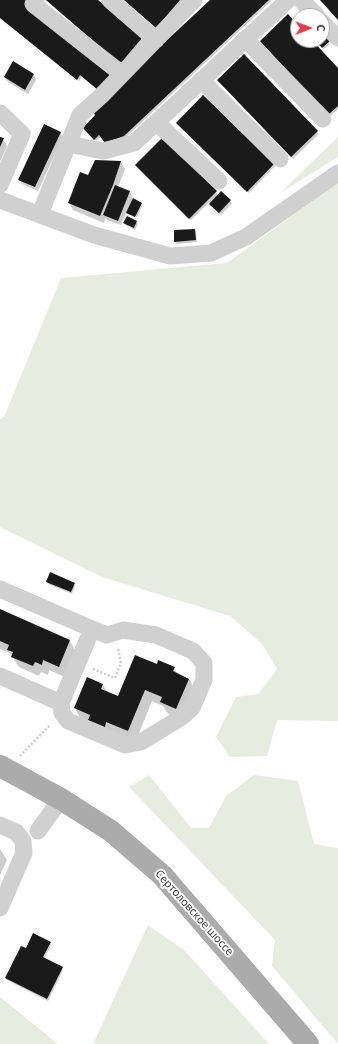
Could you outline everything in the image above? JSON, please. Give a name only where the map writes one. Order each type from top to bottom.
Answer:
[{"type":"main road","name":"Сертоловское шоссе","points":[[3,768],[61,799],[111,831],[162,875],[308,1044]]},
{"type":"street","points":[[36,0],[33,4],[122,74]]},
{"type":"street","points":[[110,0],[156,40]]},
{"type":"street","points":[[40,214],[80,115],[101,96],[194,0]]},
{"type":"street","points":[[68,144],[103,151],[134,143],[288,0]]},
{"type":"street","points":[[302,0],[310,8]]},
{"type":"street","points":[[330,30],[338,38]]},
{"type":"street","points":[[246,39],[323,119]]},
{"type":"street","points":[[201,80],[280,159]]},
{"type":"street","points":[[0,113],[22,134],[0,185]]},
{"type":"street","points":[[156,122],[219,181]]},
{"type":"street","points":[[0,200],[94,235],[170,256],[211,253],[246,236],[338,173]]},
{"type":"street","points":[[0,589],[107,635],[123,630],[156,635],[193,651],[204,663],[204,680],[192,708],[182,717],[141,742],[125,745],[68,721],[61,708],[0,676]]},
{"type":"street","points":[[61,708],[92,629]]},
{"type":"street","points":[[38,831],[61,799]]},
{"type":"street","points":[[0,825],[16,832],[23,841],[24,853],[0,908]]},
{"type":"path","points":[[78,662],[114,678],[121,663],[117,644],[123,630]]},
{"type":"path","points":[[3,768],[61,708]]},
{"type":"shaded area","points":[[338,137],[338,157],[280,193]]},
{"type":"shaded area","points":[[338,182],[338,721],[277,720],[267,756],[230,757],[216,737],[236,697],[258,694],[277,669],[262,644],[230,616],[102,577],[0,527],[0,419],[4,417],[61,278],[227,263]]},
{"type":"shaded area","points":[[149,775],[191,828],[209,828],[226,796],[254,775],[298,781],[314,844],[338,848],[338,1044],[272,966],[275,940],[129,787]]},
{"type":"shaded area","points":[[148,925],[185,951],[269,1044],[93,1044]]},
{"type":"shaded area","points":[[0,997],[58,1044],[0,1044]]},
{"type":"building","points":[[0,0],[28,0],[25,4],[110,75],[98,90],[80,75],[77,80],[0,18]]},
{"type":"building","points":[[46,0],[98,0],[142,38],[120,64]]},
{"type":"building","points":[[124,0],[180,0],[156,28]]},
{"type":"building","points":[[210,0],[269,0],[124,136],[105,143],[99,135],[94,140],[83,128],[95,115],[92,110]]},
{"type":"building","points":[[320,0],[338,0],[338,20],[330,11],[330,8],[327,8]]},
{"type":"building","points":[[288,14],[290,16],[290,48],[319,48],[338,68],[338,106],[328,115],[260,41]]},
{"type":"building","points":[[244,54],[318,131],[291,157],[217,80]]},
{"type":"building","points":[[13,61],[34,74],[25,90],[4,77]]},
{"type":"building","points":[[203,95],[274,164],[247,192],[176,123]]},
{"type":"building","points":[[44,124],[61,132],[35,187],[18,180]]},
{"type":"building","points":[[0,137],[4,138],[0,147]]},
{"type":"building","points":[[163,137],[217,191],[189,219],[135,165]]},
{"type":"building","points":[[95,160],[121,161],[100,216],[68,203],[80,172],[88,175]]},
{"type":"building","points":[[115,185],[130,191],[118,221],[103,215]]},
{"type":"building","points":[[221,191],[231,200],[219,213],[209,204]]},
{"type":"building","points":[[133,198],[142,203],[135,217],[126,213]]},
{"type":"building","points":[[127,216],[137,221],[134,228],[123,223]]},
{"type":"building","points":[[195,229],[196,240],[174,242],[174,230]]},
{"type":"building","points":[[50,572],[75,583],[71,592],[46,582]]},
{"type":"building","points":[[0,609],[70,640],[59,667],[43,660],[42,665],[35,662],[33,666],[11,657],[13,652],[7,650],[9,645],[0,641]]},
{"type":"building","points":[[135,655],[157,664],[158,660],[175,667],[173,671],[189,679],[176,709],[160,702],[162,697],[145,690],[128,731],[106,722],[105,727],[88,720],[90,715],[74,708],[87,677],[103,684],[101,689],[118,696]]},
{"type":"building","points":[[33,933],[51,942],[43,957],[63,967],[47,999],[5,978],[21,946],[26,948]]}]
